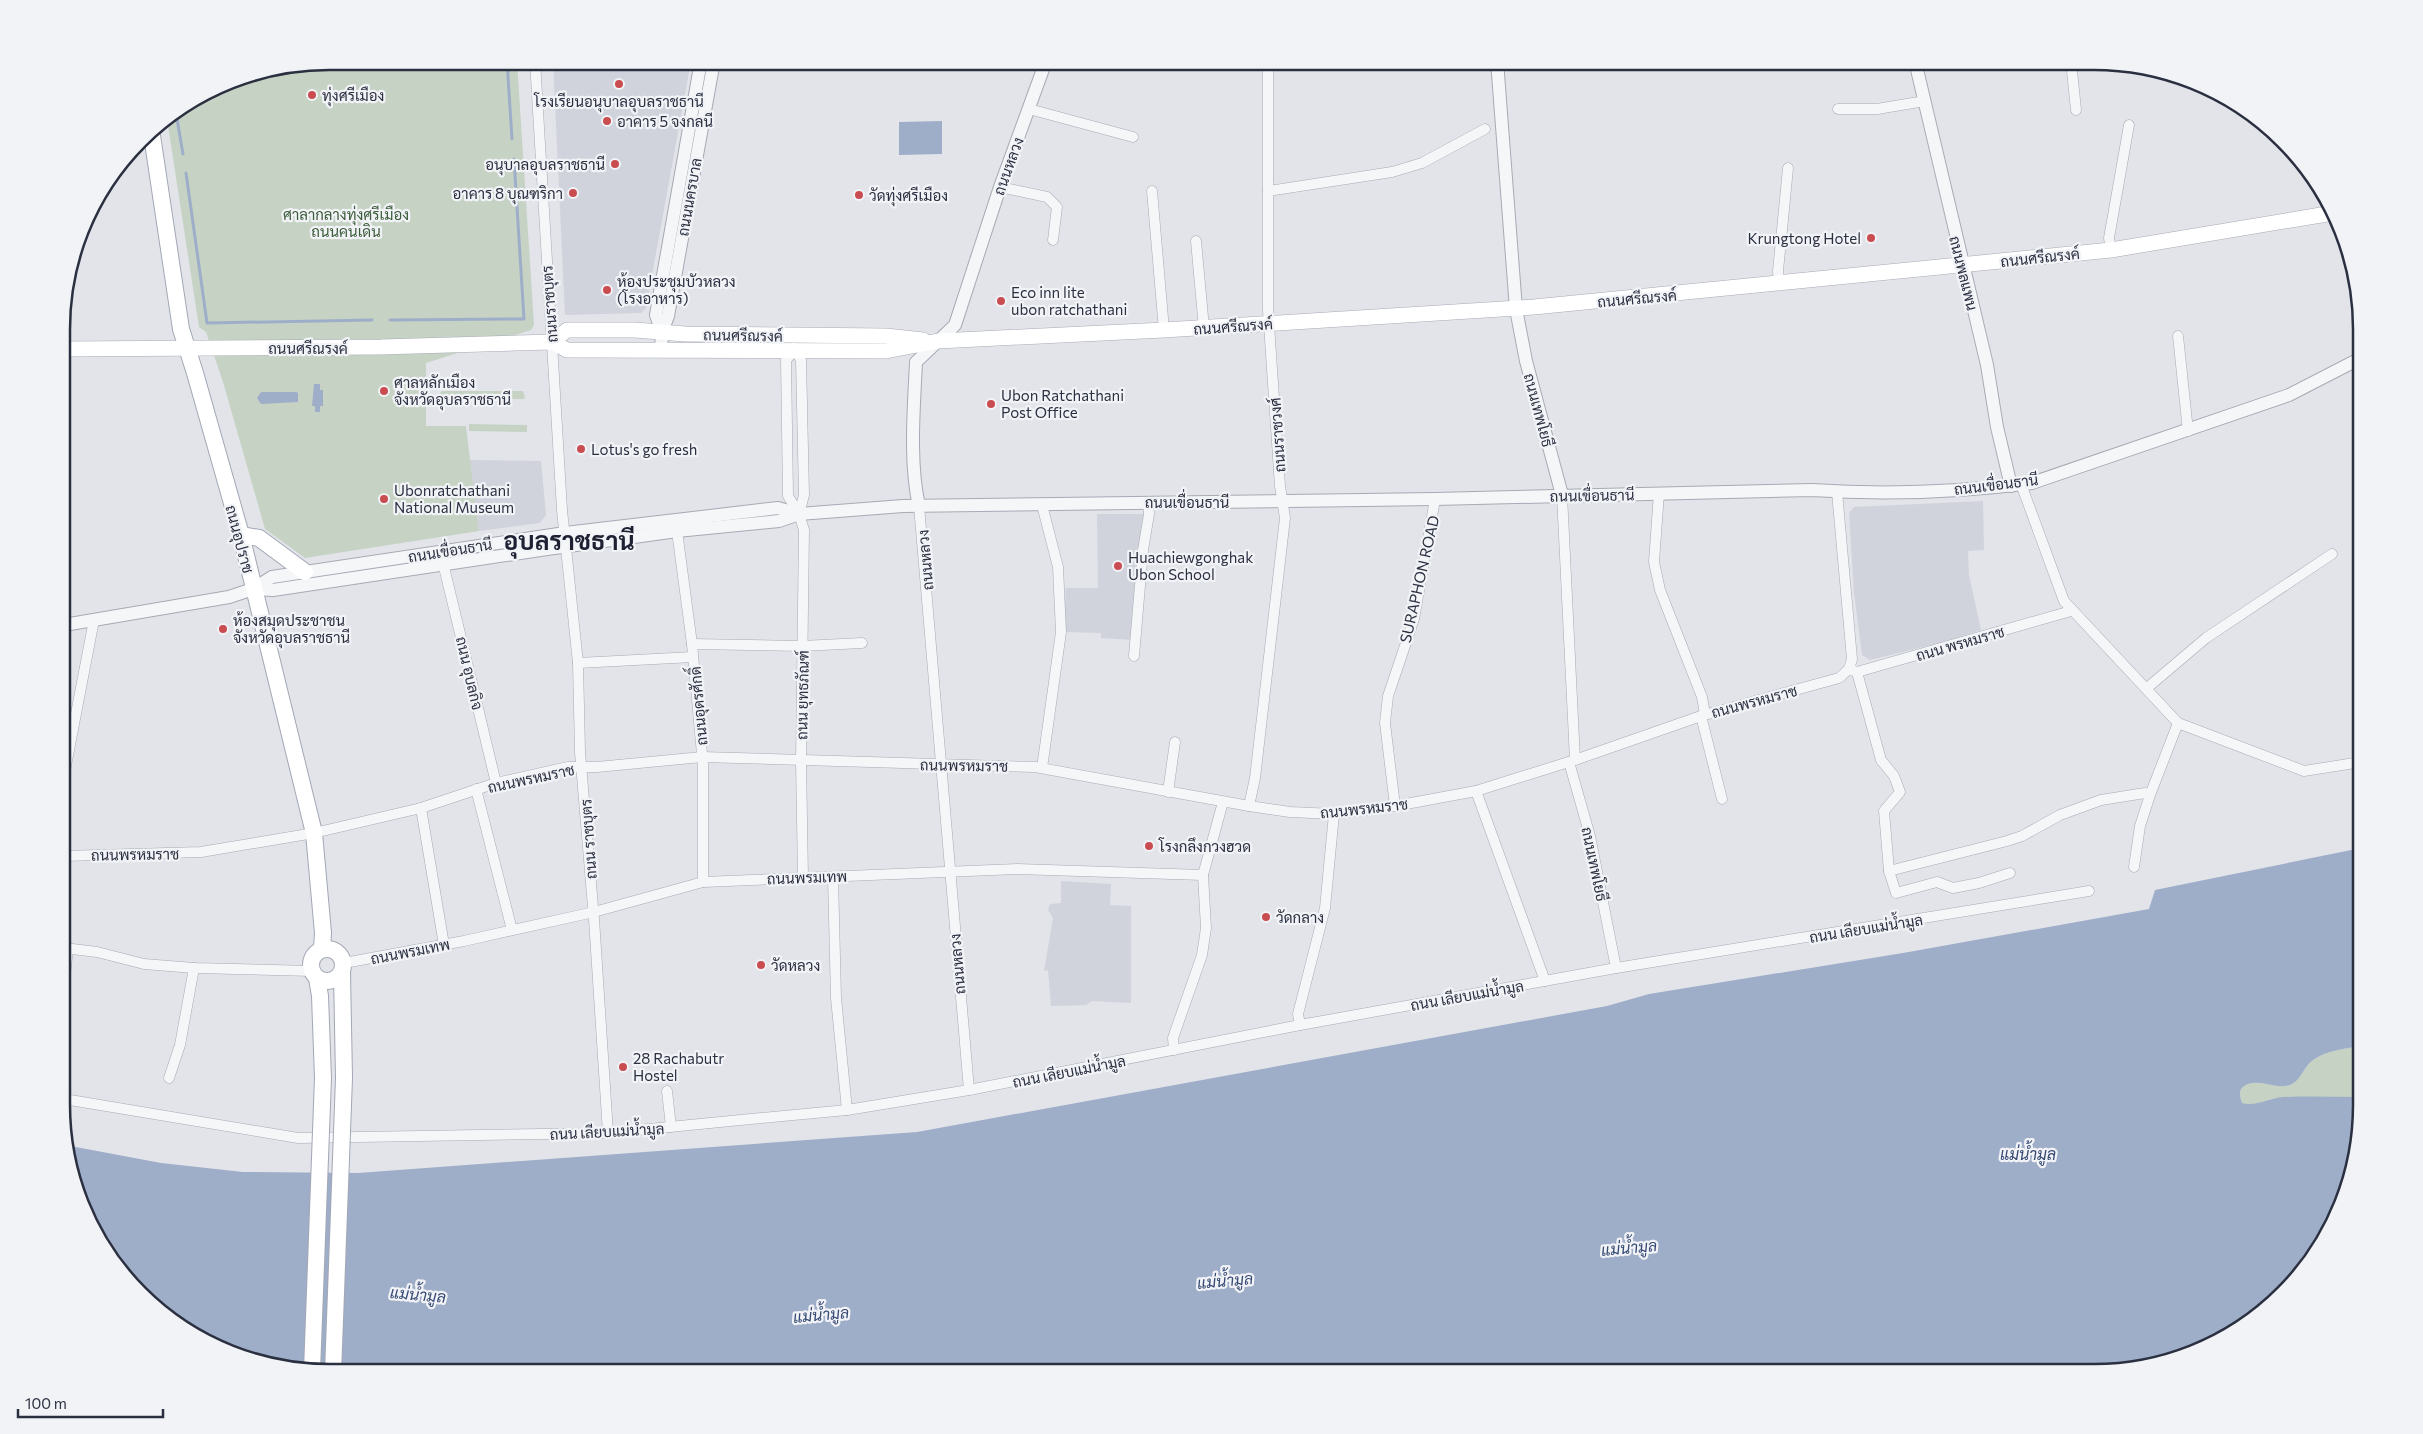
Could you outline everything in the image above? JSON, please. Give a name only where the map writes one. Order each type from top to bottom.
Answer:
[{"type":"main road","name":"ถนนอุปราช","points":[[152,140],[176,304],[241,535],[314,833],[323,933],[322,949]]},
{"type":"main road","name":"ถนนศรีณรงค์","points":[[70,349],[381,348],[552,342],[567,350],[886,351],[938,341],[1204,328],[1516,309],[2111,250],[2326,214]]},
{"type":"main road","name":"ถนนศรีณรงค์","points":[[552,342],[567,330],[635,330],[794,336],[886,336],[938,341]]},
{"type":"main road","points":[[241,535],[259,538],[306,572]]},
{"type":"main road","points":[[312,1363],[323,1078],[320,996],[314,975],[312,958],[322,949],[336,952],[343,968],[344,1078],[333,1364]]},
{"type":"main road","points":[[314,975],[327,982],[332,981],[343,968]]},
{"type":"street","name":"ถนนราชบุตร","points":[[536,70],[566,546]]},
{"type":"street","name":"ถนนนครบาล","points":[[694,131],[700,70]]},
{"type":"street","name":"ถนนนครบาล","points":[[661,350],[662,332],[656,315],[694,131],[711,70]]},
{"type":"street","name":"ถนนหลวง","points":[[969,1090],[919,506],[916,492],[916,362],[955,325],[1000,188],[1043,70]]},
{"type":"street","name":"ถนนราชวงศ์","points":[[1249,806],[1255,778],[1285,518],[1269,323],[1268,70]]},
{"type":"street","name":"ถนนเทพโยธี","points":[[1498,70],[1516,309],[1526,361],[1562,495],[1572,761],[1590,836],[1616,968]]},
{"type":"street","name":"ถนนพลแพน","points":[[1917,70],[1987,365],[1997,427],[2016,485]]},
{"type":"street","points":[[2072,70],[2076,110]]},
{"type":"street","points":[[1838,109],[1877,109],[1925,101]]},
{"type":"street","points":[[1029,109],[1133,137]]},
{"type":"street","points":[[2111,250],[2109,238],[2119,194],[2129,125]]},
{"type":"street","points":[[1268,191],[1392,172],[1422,163],[1485,128]]},
{"type":"street","points":[[1779,284],[1778,271],[1788,168]]},
{"type":"street","points":[[1000,188],[1047,197],[1058,207],[1053,240]]},
{"type":"street","points":[[1152,191],[1164,330]]},
{"type":"street","points":[[1196,241],[1204,328]]},
{"type":"street","points":[[794,336],[794,351],[801,360],[804,495],[799,514]]},
{"type":"street","points":[[2178,336],[2188,431]]},
{"type":"street","points":[[794,351],[786,360],[788,496],[799,514]]},
{"type":"street","name":"ถนนเขื่อนธานี","points":[[70,624],[223,598],[253,589],[272,577],[442,557],[566,546],[778,508],[799,514],[919,506],[1435,499],[1812,490],[1837,492],[1948,490],[2016,485],[2032,483],[2289,395],[2353,362]]},
{"type":"street","points":[[2016,485],[2064,601],[2071,611],[2178,722],[2304,771],[2353,763]]},
{"type":"street","points":[[1837,492],[1853,670],[1881,760],[1894,776],[1900,792],[1884,811],[1889,871],[1896,893],[1937,882],[1953,888],[1980,883],[2010,873]]},
{"type":"street","points":[[1659,494],[1654,562],[1660,590],[1702,697],[1703,715],[1722,799]]},
{"type":"street","name":"SURAPHON ROAD","points":[[1395,806],[1385,723],[1388,696],[1414,619],[1435,499]]},
{"type":"street","points":[[1134,656],[1143,550],[1149,514],[1148,502]]},
{"type":"street","points":[[1042,505],[1058,567],[1061,632],[1042,768]]},
{"type":"street","name":"ถนน ยุทธภัณฑ์","points":[[799,514],[804,530],[801,761],[803,877]]},
{"type":"street","name":"ถนนเขื่อนธานี","points":[[253,589],[273,590],[565,533],[676,525]]},
{"type":"street","name":"ถนนอุดรศักดิ์","points":[[676,525],[692,644],[702,757],[703,882]]},
{"type":"street","name":"ถนน ราชบุตร","points":[[566,546],[578,663],[580,752],[583,767],[594,912],[608,1133]]},
{"type":"street","points":[[2147,688],[2206,638],[2332,554]]},
{"type":"street","name":"ถนน อุบลกิจ","points":[[442,557],[496,783]]},
{"type":"street","name":"ถนน พรหมราช","points":[[1853,670],[2071,611]]},
{"type":"street","points":[[70,727],[94,620]]},
{"type":"street","points":[[692,644],[802,646],[862,643]]},
{"type":"street","points":[[578,663],[693,657]]},
{"type":"street","name":"ถนนพรหมราช","points":[[70,856],[202,852],[314,833],[421,808],[496,783],[568,767],[702,757],[942,766],[1005,765],[1042,768],[1249,806],[1290,812],[1334,814],[1395,806],[1476,791],[1572,761],[1703,715],[1839,678],[1853,670]]},
{"type":"street","points":[[2134,867],[2140,826],[2178,722]]},
{"type":"street","points":[[1168,792],[1175,742]]},
{"type":"street","points":[[476,789],[512,930]]},
{"type":"street","points":[[1476,791],[1545,981]]},
{"type":"street","points":[[1889,871],[2022,836],[2060,815],[2101,800],[2145,793],[2150,795]]},
{"type":"street","points":[[1174,1050],[1173,1038],[1202,955],[1206,928],[1203,876],[1224,802]]},
{"type":"street","points":[[421,808],[444,945]]},
{"type":"street","points":[[1300,1025],[1298,1014],[1326,908],[1334,814]]},
{"type":"street","name":"ถนนพรมเทพ","points":[[343,968],[594,912],[703,882],[1017,869],[1203,876]]},
{"type":"street","points":[[833,877],[836,998],[847,1110]]},
{"type":"street","name":"ถนน เลียบแม่น้ำมูล","points":[[70,1101],[298,1138],[608,1133],[847,1110],[969,1090],[1300,1025],[1616,968],[2089,891]]},
{"type":"street","points":[[70,949],[97,952],[144,964],[314,975]]},
{"type":"street","points":[[169,1078],[180,1045],[194,968]]},
{"type":"street","points":[[666,1091],[671,1127]]},
{"type":"shaded area","name":"อนุบาลอุบลราชธานี","points":[[553,70],[689,70],[646,308],[641,313],[565,315]]},
{"type":"shaded area","points":[[470,460],[541,461],[546,515],[540,523],[479,531]]},
{"type":"shaded area","points":[[1983,501],[1984,550],[1968,551],[1969,575],[1981,630],[1947,641],[1870,660],[1862,655],[1854,593],[1849,513],[1854,507]]},
{"type":"shaded area","name":"Huachiewgonghak Ubon School","points":[[1097,514],[1145,514],[1133,640],[1101,638],[1101,633],[1063,632],[1066,588],[1098,588]]},
{"type":"shaded area","points":[[1061,881],[1111,884],[1110,905],[1131,906],[1131,1003],[1092,1001],[1086,1005],[1051,1006],[1048,970],[1044,971],[1053,918],[1048,910],[1050,904],[1061,903]]},
{"type":"green space","name":"ศาลากลางทุ่งศรีเมือง ถนนคนเดิน","points":[[329,70],[518,70],[534,325],[531,330],[426,363],[426,426],[466,426],[479,531],[305,558],[265,529],[223,382],[206,332],[199,327],[168,126],[171,123],[199,105],[230,90],[262,79],[295,72]]},
{"type":"green space","points":[[442,391],[523,391],[525,397],[524,399],[442,399],[440,393]]},
{"type":"green space","points":[[469,424],[527,425],[527,432],[469,431]]},
{"type":"green space","points":[[2353,1047],[2353,1097],[2271,1099],[2251,1106],[2242,1103],[2240,1092],[2244,1086],[2255,1083],[2278,1086],[2290,1085],[2297,1080],[2313,1060],[2336,1050]]},
{"type":"water","points":[[942,121],[942,154],[899,155],[899,122]]},
{"type":"water","points":[[314,384],[320,384],[320,390],[323,390],[323,406],[320,406],[320,412],[315,412],[315,406],[312,406]]},
{"type":"water","points":[[261,392],[296,392],[298,393],[298,402],[261,404],[257,398]]},
{"type":"water","name":"แม่น้ำมูล","points":[[2353,850],[2353,1047],[2336,1050],[2318,1057],[2290,1085],[2249,1084],[2242,1088],[2240,1094],[2242,1103],[2247,1104],[2283,1097],[2353,1097],[2353,1105],[2351,1139],[2339,1188],[2318,1235],[2289,1276],[2252,1311],[2224,1329],[2177,1350],[2128,1362],[2094,1364],[329,1364],[295,1362],[262,1355],[214,1337],[171,1311],[158,1300],[123,1263],[105,1235],[84,1188],[73,1147],[161,1163],[243,1172],[358,1173],[917,1132],[1607,1006],[1649,994],[1903,953],[2149,909],[2155,890]]},
{"type":"waterway","points":[[508,70],[512,139]]},
{"type":"waterway","points":[[177,119],[183,154]]},
{"type":"waterway","points":[[390,320],[524,319],[514,159]]},
{"type":"waterway","points":[[186,173],[207,323],[372,320]]},
{"type":"place","name":"โรงเรียนอนุบาลอุบลราชธานี","points":[[619,84]]},
{"type":"place","name":"ทุ่งศรีเมือง","points":[[312,95]]},
{"type":"place","name":"อาคาร 5 จงกลนี","points":[[607,121]]},
{"type":"place","name":"อนุบาลอุบลราชธานี","points":[[615,164]]},
{"type":"place","name":"อาคาร 8 บุณฑริกา","points":[[573,193]]},
{"type":"place","name":"วัดทุ่งศรีเมือง","points":[[859,195]]},
{"type":"place","name":"Krungtong Hotel","points":[[1871,238]]},
{"type":"place","name":"ห้องประชุมบัวหลวง (โรงอาหาร)","points":[[607,290]]},
{"type":"place","name":"Eco inn lite ubon ratchathani","points":[[1001,301]]},
{"type":"place","name":"ศาลหลักเมือง จังหวัดอุบลราชธานี","points":[[384,391]]},
{"type":"place","name":"Ubon Ratchathani Post Office","points":[[991,404]]},
{"type":"place","name":"Lotus's go fresh","points":[[581,449]]},
{"type":"place","name":"Ubonratchathani National Museum","points":[[384,499]]},
{"type":"place","name":"Huachiewgonghak Ubon School","points":[[1118,566]]},
{"type":"place","name":"ห้องสมุดประชาชน จังหวัดอุบลราชธานี","points":[[223,629]]},
{"type":"place","name":"โรงกลึงกวงฮวด","points":[[1149,846]]},
{"type":"place","name":"วัดกลาง","points":[[1266,917]]},
{"type":"place","name":"วัดหลวง","points":[[761,965]]},
{"type":"place","name":"28 Rachabutr Hostel","points":[[623,1067]]},
{"type":"district","name":"อุบลราชธานี","points":[[569,540]]}]
